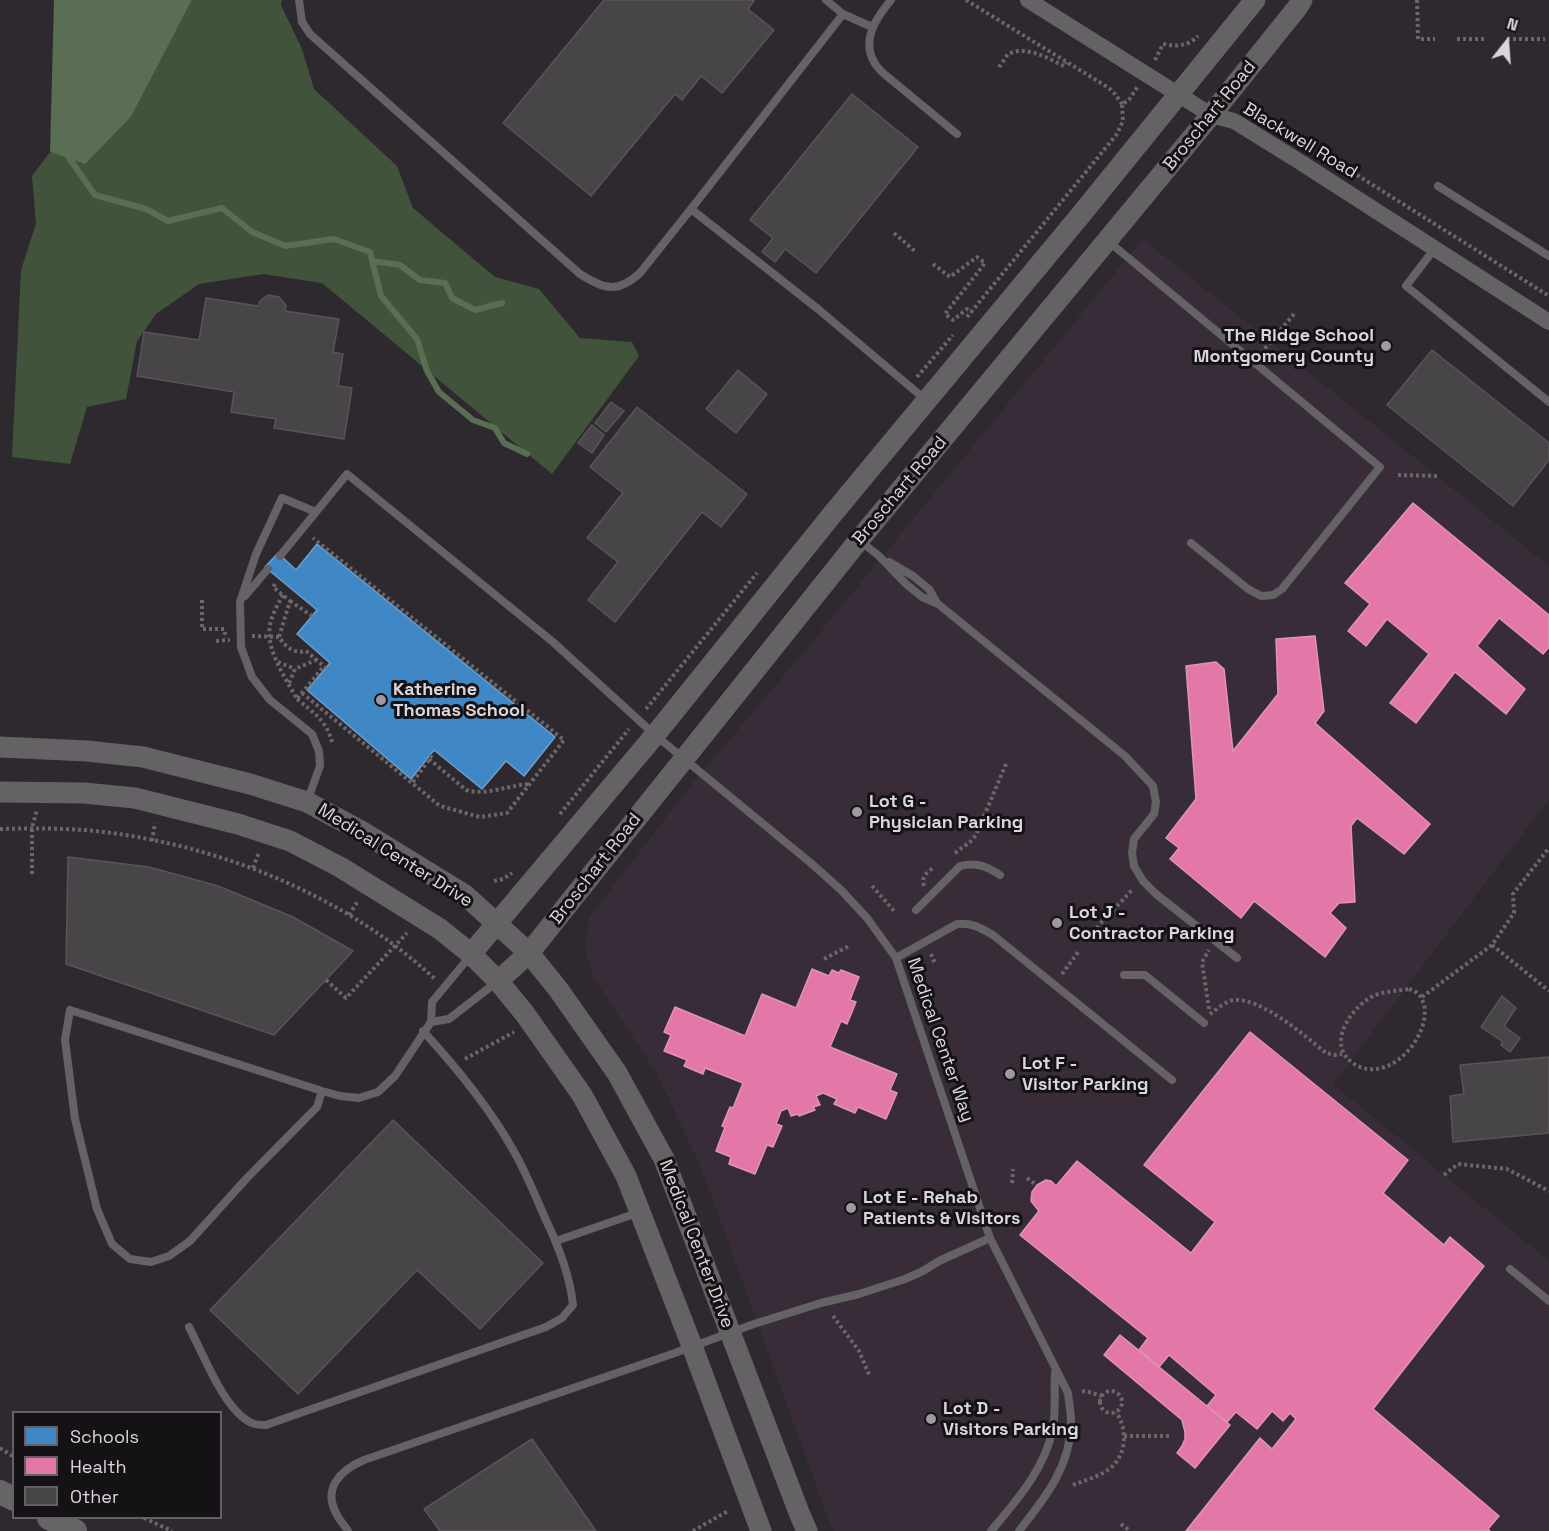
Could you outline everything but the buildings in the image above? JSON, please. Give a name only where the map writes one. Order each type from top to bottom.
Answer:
[{"type":"main road","points":[[51,1519],[75,1531]]},
{"type":"street","name":"Blackwell Road","points":[[1028,0],[1211,116],[1234,122],[1297,160],[1549,322]]},
{"type":"street","name":"Broschart Road","points":[[471,954],[655,735],[835,511],[1255,0]]},
{"type":"street","name":"Broschart Road","points":[[498,981],[529,953],[859,540],[1211,116],[1302,0]]},
{"type":"street","name":"Medical Center Drive","points":[[0,747],[87,751],[143,757],[250,784],[307,802],[361,831],[465,895],[529,953],[558,988],[617,1073],[664,1159],[807,1531]]},
{"type":"street","name":"Medical Center Drive","points":[[0,792],[84,793],[135,798],[238,824],[290,841],[340,867],[440,929],[471,954],[498,981],[525,1014],[582,1095],[626,1176],[761,1531]]},
{"type":"lane","points":[[299,0],[303,22],[310,34],[580,274],[607,288],[619,287],[640,273],[843,14]]},
{"type":"lane","points":[[826,0],[843,14],[872,27]]},
{"type":"lane","points":[[891,0],[872,27],[870,50],[873,61],[883,73],[957,134]]},
{"type":"lane","points":[[1438,186],[1549,256]]},
{"type":"lane","points":[[691,209],[818,309],[927,401]]},
{"type":"lane","points":[[1108,240],[1380,467],[1282,589],[1273,595],[1261,596],[1248,589],[1191,543]]},
{"type":"lane","points":[[1435,248],[1406,286],[1549,402]]},
{"type":"lane","name":"Medical Center Way","points":[[316,512],[347,474],[553,642],[637,720],[812,864],[867,918],[896,958],[990,1238],[1068,1393],[1071,1438],[1060,1473],[1019,1531]]},
{"type":"lane","points":[[280,555],[316,512],[282,498],[256,554],[240,602],[241,647],[252,677],[270,700],[312,734],[319,751],[320,766],[307,802]]},
{"type":"lane","points":[[859,540],[922,597],[938,604],[1125,756],[1152,786],[1156,801],[1154,814],[1134,839],[1132,853],[1134,866],[1143,881],[1156,894],[1237,958]]},
{"type":"lane","points":[[240,602],[268,569]]},
{"type":"lane","points":[[916,909],[960,866],[978,864],[1000,875]]},
{"type":"lane","points":[[896,958],[957,924],[968,923],[981,928],[993,935],[1172,1080]]},
{"type":"lane","points":[[322,1091],[317,1107],[246,1179],[190,1241],[169,1256],[151,1262],[130,1259],[112,1244],[97,1209],[75,1119],[65,1040],[70,1010],[322,1091],[359,1098],[378,1092],[395,1076],[430,1022],[432,1002],[471,954]]},
{"type":"lane","points":[[1124,975],[1145,975],[1204,1023]]},
{"type":"lane","points":[[430,1022],[449,1019],[498,981]]},
{"type":"lane","points":[[189,1326],[225,1397],[237,1412],[253,1424],[266,1425],[546,1327],[562,1318],[573,1305],[572,1289],[556,1241],[512,1147],[479,1098],[423,1031]]},
{"type":"lane","points":[[556,1241],[640,1212]]},
{"type":"lane","points":[[348,1531],[336,1514],[333,1493],[334,1483],[351,1466],[730,1332],[905,1279],[990,1238]]},
{"type":"lane","points":[[1510,1269],[1549,1301]]},
{"type":"lane","name":"Medical Center Way","points":[[991,1531],[1031,1480],[1042,1459],[1053,1426],[1055,1368]]},
{"type":"path","points":[[965,320],[1117,134],[1123,121],[1122,105],[1109,88],[966,0]]},
{"type":"path","points":[[1417,0],[1418,39],[1435,39]]},
{"type":"path","points":[[1122,105],[1129,100],[1146,75],[1163,44],[1189,43],[1203,29]]},
{"type":"path","points":[[1457,39],[1486,39]]},
{"type":"path","points":[[1507,39],[1545,39]]},
{"type":"path","points":[[999,67],[1008,54],[1019,50],[1033,52],[1064,66],[1066,62]]},
{"type":"path","points":[[1348,169],[1549,296]]},
{"type":"path","points":[[894,233],[916,252]]},
{"type":"path","points":[[933,264],[950,277],[977,257],[985,263],[945,314],[952,320],[967,309],[971,312]]},
{"type":"path","points":[[1254,362],[1294,314]]},
{"type":"path","points":[[910,387],[958,328]]},
{"type":"path","points":[[1398,475],[1440,476]]},
{"type":"path","points":[[302,693],[440,806],[480,817],[507,813],[564,741],[313,538]]},
{"type":"path","points":[[560,814],[757,573]]},
{"type":"path","points":[[279,579],[273,587],[312,616]]},
{"type":"path","points":[[269,636],[279,637],[292,650],[300,653],[306,651],[325,667],[297,699],[278,662],[269,636],[270,625],[283,595]]},
{"type":"path","points":[[202,600],[202,629],[224,629],[226,640]]},
{"type":"path","points":[[279,637],[290,601]]},
{"type":"path","points":[[283,673],[316,660]]},
{"type":"path","points":[[278,662],[295,669]]},
{"type":"path","points":[[289,684],[295,669]]},
{"type":"path","points":[[413,782],[431,757],[466,790],[481,793],[530,784]]},
{"type":"path","points":[[951,856],[976,835],[1006,764]]},
{"type":"path","points":[[32,874],[32,828],[37,810]]},
{"type":"path","points":[[152,840],[155,822]]},
{"type":"path","points":[[0,829],[71,829],[105,832],[152,840],[213,855],[252,869],[349,915],[395,947],[435,980]]},
{"type":"path","points":[[1422,998],[1492,945],[1514,913],[1513,894],[1549,848]]},
{"type":"path","points":[[252,869],[259,852]]},
{"type":"path","points":[[924,888],[924,876],[934,867]]},
{"type":"path","points":[[494,881],[503,879],[515,870]]},
{"type":"path","points":[[1089,938],[1143,881]]},
{"type":"path","points":[[872,886],[895,912]]},
{"type":"path","points":[[349,915],[358,900]]},
{"type":"path","points":[[326,980],[346,998],[407,933]]},
{"type":"path","points":[[1210,1014],[1202,962],[1215,941]]},
{"type":"path","points":[[1492,945],[1549,991]]},
{"type":"path","points":[[824,959],[849,946]]},
{"type":"path","points":[[1060,977],[1079,951]]},
{"type":"path","points":[[931,954],[935,964]]},
{"type":"path","points":[[1409,989],[1418,993],[1422,998],[1425,1009],[1422,1030],[1416,1041],[1396,1061],[1385,1067],[1366,1070],[1347,1060],[1342,1054],[1340,1043],[1348,1018],[1371,997],[1381,993],[1409,989]]},
{"type":"path","points":[[1204,1023],[1210,1014],[1235,1000],[1272,1012],[1326,1053],[1342,1054]]},
{"type":"path","points":[[453,1066],[514,1032]]},
{"type":"path","points":[[1444,1174],[1458,1164],[1507,1169],[1549,1191]]},
{"type":"path","points":[[1012,1183],[1013,1169]]},
{"type":"path","points":[[1027,1178],[1035,1184]]},
{"type":"path","points":[[832,1316],[859,1351],[870,1377]]},
{"type":"path","points":[[1082,1391],[1102,1396]]},
{"type":"path","points":[[1114,1391],[1120,1395],[1122,1406],[1116,1412],[1110,1413],[1103,1410],[1100,1403],[1102,1396],[1114,1391]]},
{"type":"path","points":[[1073,1485],[1111,1468],[1120,1453],[1125,1436],[1123,1424],[1116,1412]]},
{"type":"path","points":[[1125,1436],[1172,1436]]},
{"type":"path","points":[[693,1531],[728,1511]]},
{"type":"path","points":[[146,1519],[172,1531]]},
{"type":"path","points":[[1121,1524],[1130,1531]]},
{"type":"shaded area","points":[[54,0],[192,0],[131,117],[85,164],[50,152]]},
{"type":"shaded area","points":[[192,0],[282,0],[281,5],[302,49],[314,89],[397,166],[413,208],[495,277],[539,289],[580,338],[632,342],[639,356],[552,474],[322,283],[263,274],[199,284],[156,314],[137,341],[126,399],[87,407],[70,464],[12,457],[21,270],[36,224],[32,176],[50,152],[85,163],[131,117]]},
{"type":"shaded area","points":[[1143,239],[1549,566],[1549,799],[1333,1084],[1549,1261],[1549,1531],[835,1531],[829,1521],[702,1170],[656,1072],[594,978],[585,951],[589,918],[691,785],[804,652]]},
{"type":"waterway","points":[[69,158],[95,195],[146,209],[168,221],[222,208],[252,232],[285,246],[334,239],[370,252],[381,296],[417,339],[427,371],[439,392],[473,420],[495,428],[504,443],[527,454]]},
{"type":"waterway","points":[[372,261],[400,265],[420,280],[445,283],[452,298],[475,310],[502,303]]},
{"type":"place","name":"The Ridge School Montgomery County","points":[[1386,346]]},
{"type":"place","name":"Katherine Thomas School","points":[[381,700]]},
{"type":"place","name":"Lot G - Physician Parking","points":[[857,812]]},
{"type":"place","name":"Lot J - Contractor Parking","points":[[1057,923]]},
{"type":"place","name":"Lot F - Visitor Parking","points":[[1010,1074]]},
{"type":"place","name":"Lot E - Rehab Patients & Visitors","points":[[851,1208]]},
{"type":"place","name":"Lot D - Visitors Parking","points":[[931,1419]]}]
